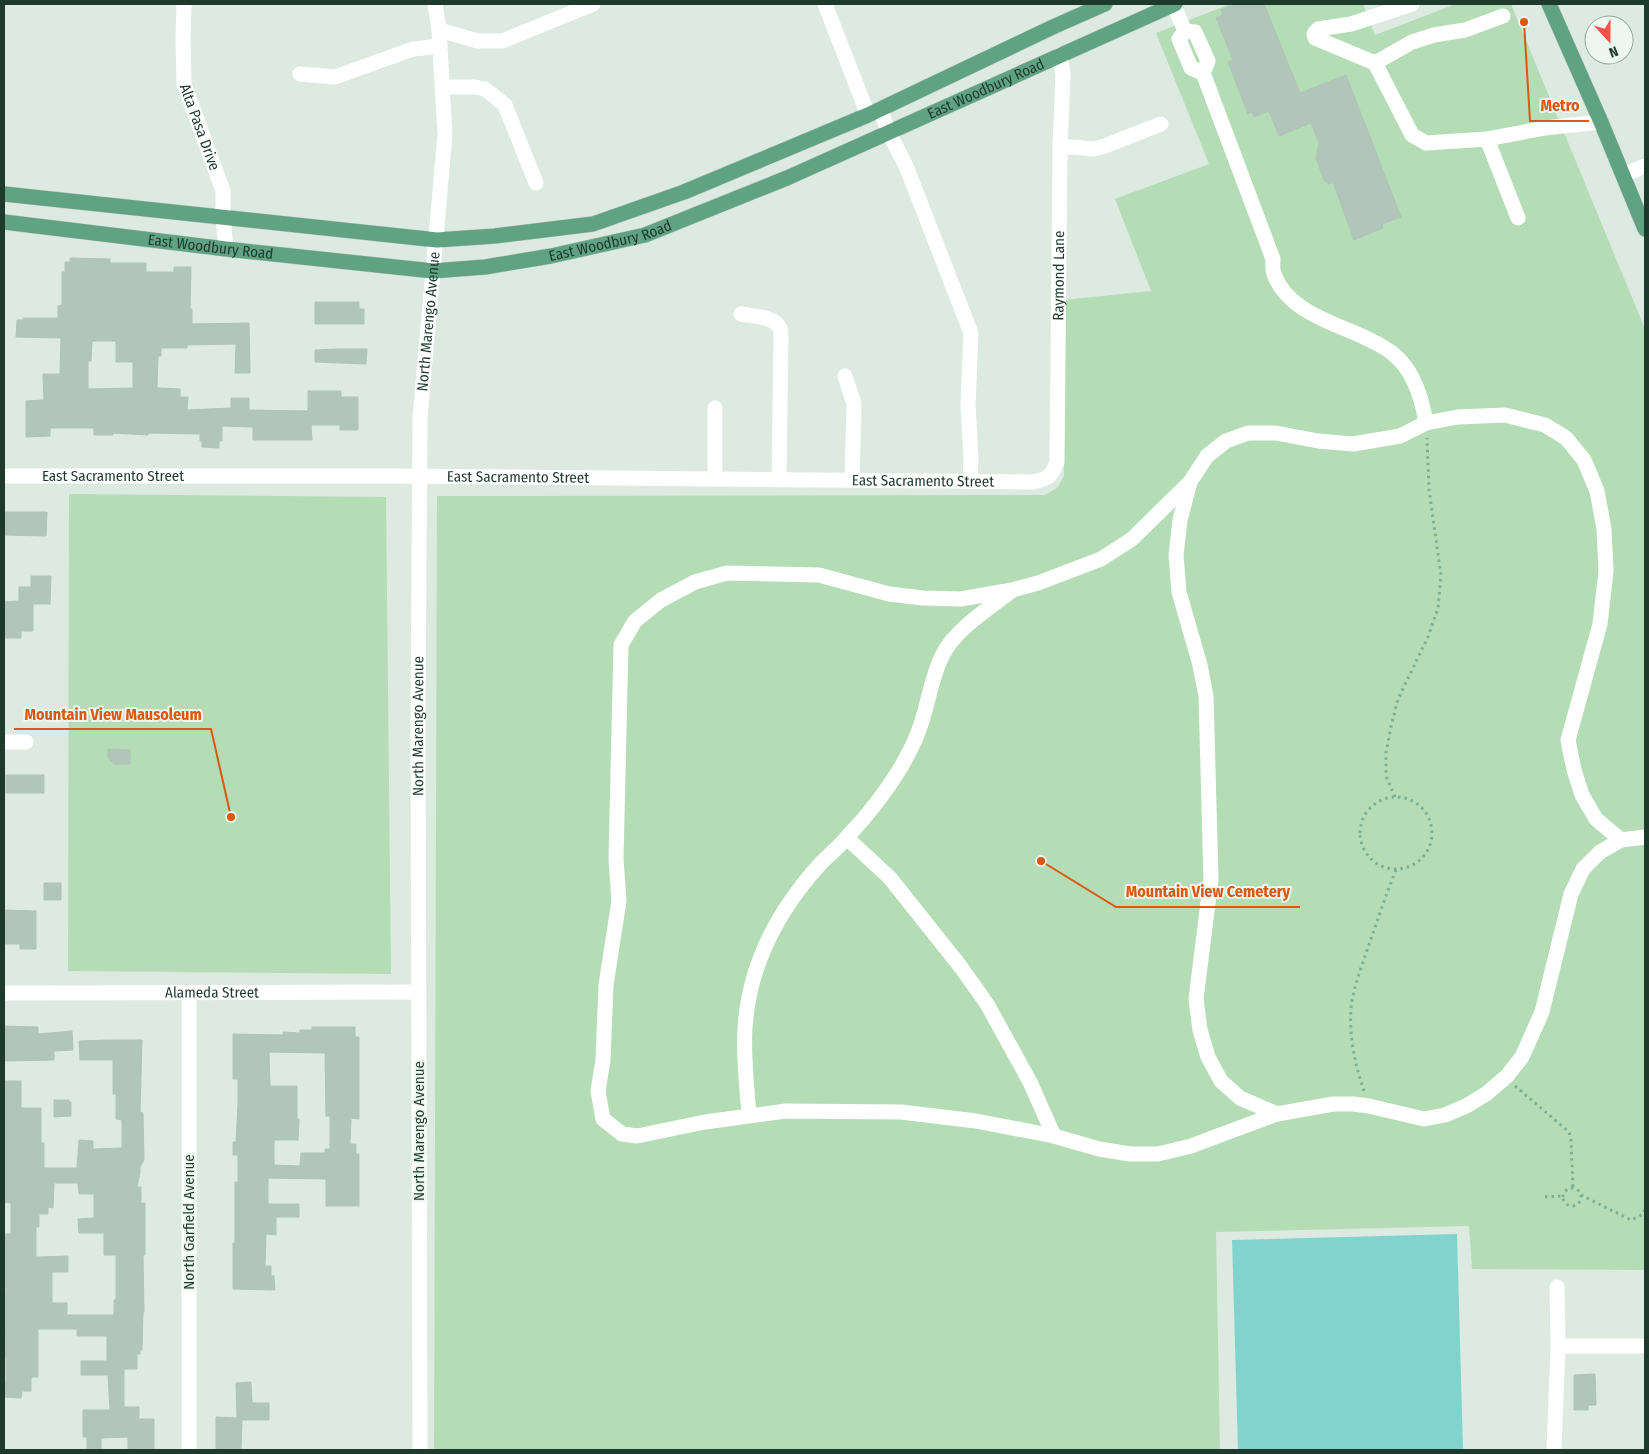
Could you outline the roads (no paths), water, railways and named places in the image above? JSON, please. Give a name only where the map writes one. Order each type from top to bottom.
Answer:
[{"type":"main road","name":"East Woodbury Road","points":[[4,194],[436,240],[495,236],[593,224],[684,192],[874,112],[1105,4]]},
{"type":"main road","name":"East Woodbury Road","points":[[4,222],[226,250],[434,271],[485,267],[551,256],[645,235],[787,178],[1173,4]]},
{"type":"main road","points":[[1549,4],[1644,221]]},
{"type":"street","name":"Alta Pasa Drive","points":[[184,4],[182,38],[184,84],[223,191],[226,250]]},
{"type":"street","name":"North Marengo Avenue","points":[[420,1450],[418,709],[420,417],[445,135],[439,30],[435,4]]},
{"type":"street","points":[[439,30],[478,41],[502,41],[593,4]]},
{"type":"street","points":[[825,4],[874,112],[889,133],[906,166],[971,333],[968,405],[971,458],[970,481]]},
{"type":"street","points":[[1173,4],[1185,31],[1180,39],[1184,53],[1191,68],[1203,73],[1273,259],[1273,273],[1284,292],[1317,316],[1370,340],[1393,353],[1412,376],[1422,401],[1426,423]]},
{"type":"street","points":[[1412,4],[1350,24],[1318,30],[1314,34],[1315,38],[1375,63],[1412,135],[1426,143],[1487,139],[1545,128],[1601,122]]},
{"type":"street","points":[[1375,63],[1412,42],[1434,35],[1465,30],[1504,16]]},
{"type":"street","points":[[300,74],[335,77],[413,49],[440,46]]},
{"type":"street","name":"Raymond Lane","points":[[1032,482],[1044,480],[1052,474],[1057,462],[1060,146],[1063,75],[1060,54]]},
{"type":"street","points":[[442,87],[475,86],[485,89],[504,105],[536,183]]},
{"type":"street","points":[[1060,146],[1093,149],[1161,124]]},
{"type":"street","points":[[1487,139],[1518,218]]},
{"type":"street","points":[[1623,175],[1645,166]]},
{"type":"street","points":[[740,314],[758,316],[772,321],[780,327],[779,480]]},
{"type":"street","points":[[845,376],[854,404],[852,480]]},
{"type":"street","points":[[715,408],[715,479]]},
{"type":"street","points":[[1621,840],[1596,818],[1582,795],[1574,770],[1568,740],[1600,624],[1606,571],[1604,529],[1597,491],[1584,460],[1566,438],[1545,425],[1505,415],[1458,417],[1426,423],[1400,436],[1352,444],[1276,433],[1248,433],[1226,441],[1207,456],[1190,482],[1132,539],[1101,559],[1038,583],[1012,590],[961,599],[923,598],[890,594],[819,575],[727,573],[695,582],[661,600],[635,621],[621,645],[616,859],[619,901],[606,985],[603,1060],[598,1091],[603,1119],[622,1134],[637,1136],[706,1122],[786,1111],[901,1112],[976,1121],[1054,1136],[1099,1149],[1130,1154],[1158,1154],[1190,1146],[1277,1114],[1334,1104],[1369,1106],[1424,1119],[1445,1115],[1466,1106],[1486,1094],[1507,1076],[1522,1057],[1542,1012],[1571,894],[1583,869],[1600,852],[1621,840],[1645,837]]},
{"type":"street","name":"East Sacramento Street","points":[[4,476],[1032,482]]},
{"type":"street","points":[[1190,482],[1180,520],[1176,555],[1179,592],[1200,665],[1206,696],[1211,879],[1196,999],[1200,1030],[1208,1057],[1221,1081],[1240,1098],[1277,1114]]},
{"type":"street","points":[[749,1115],[745,1068],[745,1028],[750,991],[760,955],[779,918],[799,889],[876,804],[900,768],[916,740],[932,680],[944,652],[962,631],[1012,590]]},
{"type":"street","points":[[4,742],[26,742]]},
{"type":"street","points":[[847,838],[890,878],[954,958],[987,1004],[1030,1082],[1054,1136]]},
{"type":"street","name":"Alameda Street","points":[[4,993],[419,992]]},
{"type":"street","name":"North Garfield Avenue","points":[[189,993],[189,1450]]},
{"type":"street","points":[[1554,1450],[1558,1346],[1557,1287]]},
{"type":"street","points":[[1558,1346],[1645,1346]]},
{"type":"water","points":[[1457,1234],[1463,1450],[1238,1450],[1232,1240]]},
{"type":"place","name":"Metro","points":[[1524,22]]},
{"type":"place","name":"Mountain View Mausoleum","points":[[231,817]]},
{"type":"place","name":"Mountain View Cemetery","points":[[1041,861]]}]
